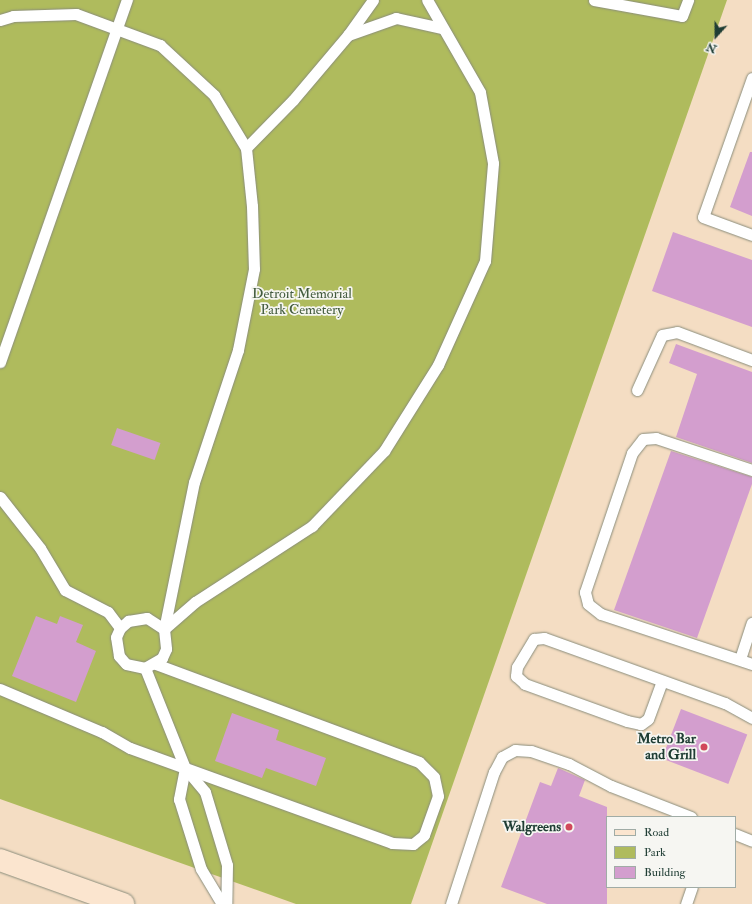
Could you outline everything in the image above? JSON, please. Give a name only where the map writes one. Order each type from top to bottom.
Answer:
[{"type":"main road","points":[[0,860],[122,904]]},
{"type":"lane","points":[[0,362],[127,0]]},
{"type":"lane","points":[[246,148],[293,100],[348,34],[373,0]]},
{"type":"lane","points":[[164,629],[195,602],[312,526],[384,451],[438,364],[485,261],[493,163],[480,92],[427,0]]},
{"type":"lane","points":[[594,0],[682,16],[688,0]]},
{"type":"lane","points":[[0,20],[13,16],[76,14],[160,45],[214,94],[246,148],[252,206],[254,269],[238,350],[194,482],[164,629],[166,649],[162,658],[150,666]]},
{"type":"lane","points":[[348,34],[396,18],[442,28]]},
{"type":"lane","points":[[752,78],[703,217],[752,235]]},
{"type":"lane","points":[[637,390],[653,348],[662,335],[677,332],[752,360]]},
{"type":"lane","points":[[752,470],[656,438],[643,439],[632,453],[585,592],[588,604],[600,614],[752,664]]},
{"type":"lane","points":[[0,497],[40,548],[65,590],[108,612],[120,628]]},
{"type":"lane","points":[[0,689],[102,732],[130,748],[392,843],[413,844],[424,836],[438,796],[434,777],[419,762],[150,666],[126,664],[119,656],[116,642],[120,628],[128,621],[147,618],[164,629]]},
{"type":"lane","points":[[740,659],[752,623]]},
{"type":"lane","points":[[662,681],[648,719],[640,724],[627,721],[525,684],[516,676],[516,667],[534,639],[544,638],[725,703],[752,718]]},
{"type":"lane","points":[[150,666],[185,768],[205,792],[227,865],[226,904]]},
{"type":"lane","points":[[451,904],[494,772],[502,757],[515,750],[531,751],[569,764],[611,786],[688,816]]},
{"type":"lane","points":[[185,768],[178,799],[200,869],[222,904]]},
{"type":"lane","points":[[736,834],[752,841]]},
{"type":"lane","points":[[686,904],[692,888]]},
{"type":"green space","name":"Detroit Memorial Park Cemetery","points":[[0,0],[727,0],[411,904],[296,904],[0,799]]},
{"type":"building","points":[[750,152],[752,152],[752,216],[730,207]]},
{"type":"building","points":[[673,232],[752,260],[752,327],[652,291]]},
{"type":"building","points":[[676,344],[752,372],[752,463],[676,437],[697,374],[669,363]]},
{"type":"building","points":[[117,428],[160,443],[155,460],[111,445]]},
{"type":"building","points":[[671,451],[752,477],[752,484],[697,638],[614,610]]},
{"type":"building","points":[[36,616],[57,624],[60,616],[83,625],[76,642],[96,651],[76,702],[12,676]]},
{"type":"building","name":"Metro Bar and Grill","points":[[681,709],[747,734],[728,784],[662,758]]},
{"type":"building","points":[[232,713],[279,730],[276,740],[326,758],[316,786],[266,768],[262,778],[215,761]]},
{"type":"building","name":"Walgreens","points":[[558,768],[585,780],[579,796],[607,807],[607,904],[547,904],[501,887],[540,782],[551,786]]},
{"type":"place","name":"Metro Bar and Grill","points":[[704,747]]},
{"type":"place","name":"Walgreens","points":[[569,827]]}]
